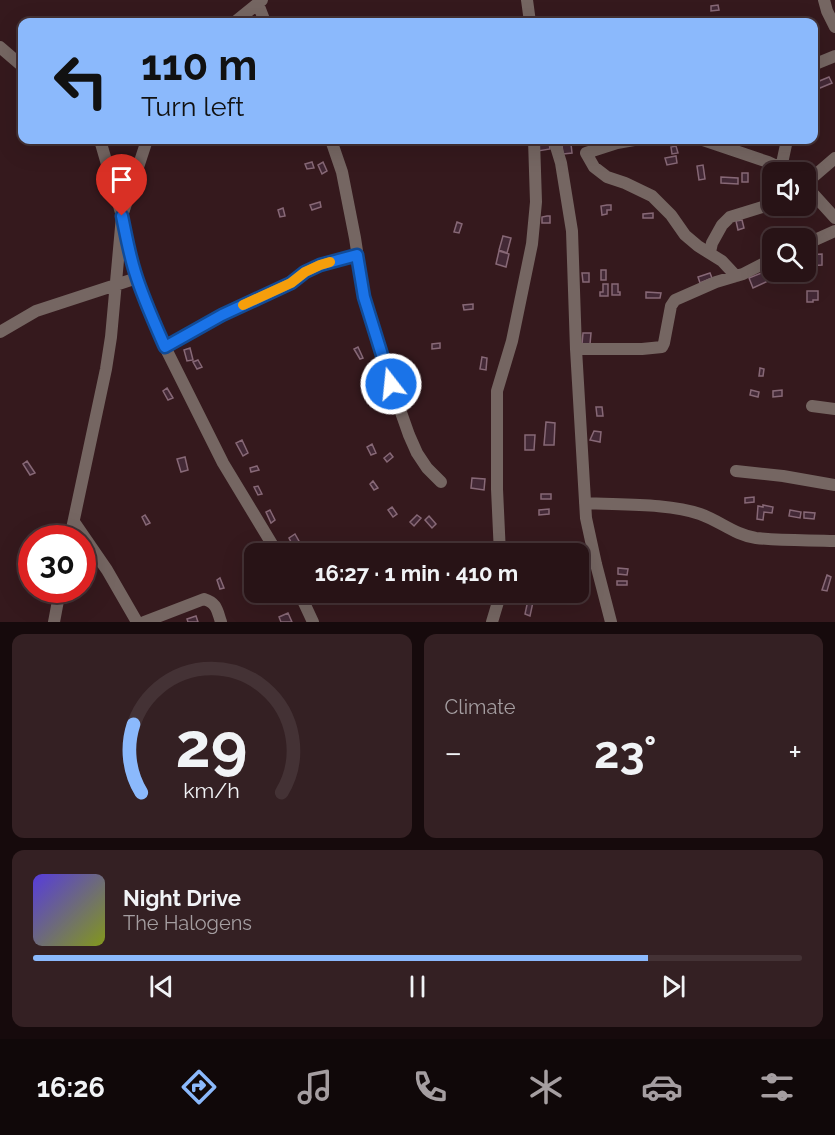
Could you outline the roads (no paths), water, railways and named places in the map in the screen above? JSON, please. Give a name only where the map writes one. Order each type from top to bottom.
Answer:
[{"type":"street","points":[[527,0],[529,18]]},
{"type":"street","points":[[824,0],[835,27]]},
{"type":"street","points":[[240,18],[260,2],[264,18]]},
{"type":"street","points":[[0,47],[18,63]]},
{"type":"street","points":[[818,63],[835,56]]},
{"type":"street","points":[[101,144],[122,216],[129,251],[146,305],[223,463],[272,543]]},
{"type":"street","points":[[73,525],[106,369],[122,216],[146,144]]},
{"type":"street","points":[[332,144],[342,172],[367,308],[409,435],[427,468],[441,482]]},
{"type":"street","points":[[499,543],[497,391],[512,341],[532,243],[536,202],[534,144]]},
{"type":"street","points":[[556,144],[572,231],[585,503],[596,564],[611,622]]},
{"type":"street","points":[[614,144],[586,153],[594,167],[608,177],[652,196],[671,215],[685,234],[698,246],[722,261],[736,276]]},
{"type":"street","points":[[716,144],[768,162]]},
{"type":"street","points":[[786,162],[787,144]]},
{"type":"street","points":[[816,175],[835,158]]},
{"type":"street","points":[[816,196],[835,218]]},
{"type":"street","points":[[710,252],[712,243],[722,225],[730,217],[762,207]]},
{"type":"street","points":[[816,240],[835,231]]},
{"type":"street","points":[[165,347],[222,315],[291,283],[305,272],[320,265],[357,255]]},
{"type":"street","points":[[576,349],[662,347],[671,306],[675,300],[762,264]]},
{"type":"street","points":[[0,332],[36,311],[137,278]]},
{"type":"street","points":[[812,406],[835,409]]},
{"type":"street","points":[[736,471],[835,485]]},
{"type":"street","points":[[585,503],[655,506],[684,510],[701,514],[737,533],[756,538],[835,541]]},
{"type":"street","points":[[74,522],[107,570],[137,622]]},
{"type":"street","points":[[144,622],[204,599],[215,605],[221,622]]},
{"type":"street","points":[[54,622],[58,603]]},
{"type":"street","points":[[304,603],[314,622]]},
{"type":"street","points":[[492,622],[498,603]]}]
